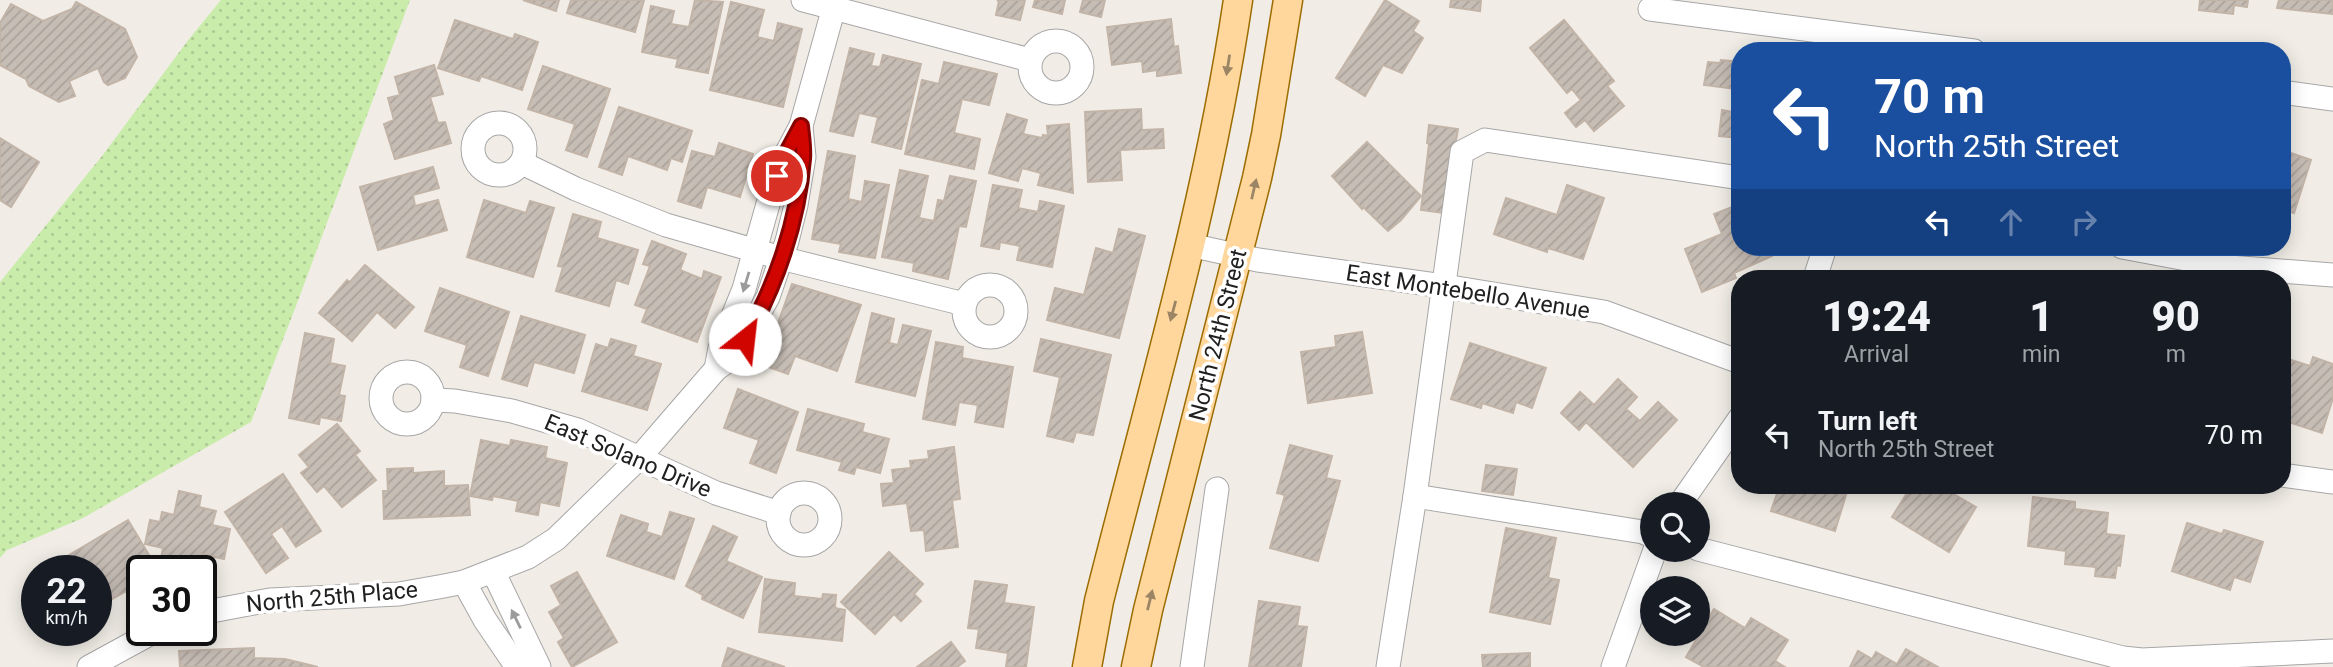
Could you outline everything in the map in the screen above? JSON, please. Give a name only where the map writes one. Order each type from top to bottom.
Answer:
[{"type":"main road","points":[[1087,667],[1099,601],[1190,244],[1222,104],[1238,0]]},
{"type":"main road","name":"North 24th Street","points":[[1136,667],[1266,135],[1288,0]]},
{"type":"street","points":[[803,0],[835,4],[1030,60]]},
{"type":"street","points":[[716,369],[720,348],[744,289],[785,156],[801,126],[835,4]]},
{"type":"street","points":[[1650,9],[1850,42]]},
{"type":"street","points":[[2291,93],[2333,99]]},
{"type":"street","name":"North 25th Place","points":[[217,610],[270,600],[399,594],[464,582],[528,557],[556,539],[639,458],[716,369],[736,355],[742,345],[768,297],[796,205],[804,157],[801,126]]},
{"type":"street","points":[[1388,667],[1415,496],[1462,152],[1486,139],[1731,177]]},
{"type":"street","points":[[522,163],[628,212],[666,225],[781,258],[964,304]]},
{"type":"street","name":"East Montebello Avenue","points":[[1190,244],[1258,260],[1443,286],[1604,313],[1731,359]]},
{"type":"street","points":[[2170,256],[2229,267],[2268,270]]},
{"type":"street","points":[[2291,272],[2333,275]]},
{"type":"street","name":"East Solano Drive","points":[[433,400],[487,406],[537,417],[578,430],[716,494],[779,513]]},
{"type":"street","points":[[1688,492],[1731,431]]},
{"type":"street","points":[[2291,476],[2333,482]]},
{"type":"street","points":[[1192,667],[1217,489]]},
{"type":"street","points":[[1415,496],[1640,532]]},
{"type":"street","points":[[1710,552],[2123,658],[2142,660],[2333,651]]},
{"type":"street","points":[[1613,667],[1651,562]]},
{"type":"street","points":[[493,571],[539,667]]},
{"type":"street","points":[[464,582],[485,620],[517,667]]},
{"type":"street","points":[[89,667],[128,646]]},
{"type":"green space","points":[[221,0],[410,0],[251,422],[83,518],[7,550],[0,558],[0,282],[102,156]]},
{"type":"building","points":[[523,0],[559,0],[556,11]]},
{"type":"building","points":[[571,0],[644,0],[635,32],[567,13]]},
{"type":"building","points":[[695,0],[723,2],[708,73],[676,67],[678,59],[642,52],[651,6],[674,11],[671,24],[689,27]]},
{"type":"building","points":[[997,0],[1025,0],[1020,20],[996,15]]},
{"type":"building","points":[[1035,0],[1065,0],[1062,14],[1033,7]]},
{"type":"building","points":[[1083,0],[1105,0],[1101,17],[1080,12]]},
{"type":"building","points":[[1385,0],[1419,21],[1413,31],[1423,38],[1402,73],[1383,65],[1365,96],[1336,78]]},
{"type":"building","points":[[1451,0],[1481,0],[1480,11],[1450,7]]},
{"type":"building","points":[[2200,0],[2248,0],[2247,7],[2234,5],[2233,14],[2199,10]]},
{"type":"building","points":[[2279,0],[2333,0],[2333,14],[2277,8]]},
{"type":"building","points":[[76,2],[125,29],[137,57],[125,78],[108,85],[98,68],[69,81],[75,96],[59,102],[29,86],[26,79],[0,65],[0,23],[11,4],[43,21],[72,9]]},
{"type":"building","points":[[731,2],[764,10],[757,37],[774,41],[778,23],[802,29],[783,107],[710,90]]},
{"type":"building","points":[[1171,19],[1174,47],[1178,46],[1181,73],[1157,76],[1157,70],[1143,72],[1142,61],[1112,65],[1107,27]]},
{"type":"building","points":[[455,20],[513,39],[515,34],[538,42],[522,90],[481,76],[479,81],[438,68]]},
{"type":"building","points":[[1564,20],[1614,81],[1607,86],[1624,106],[1594,131],[1585,120],[1576,127],[1565,113],[1581,100],[1572,89],[1567,93],[1530,48]]},
{"type":"building","points":[[850,48],[874,54],[871,66],[880,67],[883,55],[921,64],[901,149],[872,142],[878,117],[859,113],[853,136],[830,131]]},
{"type":"building","points":[[1721,60],[1731,61],[1731,88],[1704,85],[1708,62],[1720,63]]},
{"type":"building","points":[[944,62],[997,74],[989,105],[962,99],[954,133],[980,139],[974,169],[905,154],[922,80],[939,84]]},
{"type":"building","points":[[434,65],[443,94],[430,97],[438,123],[445,122],[451,143],[395,159],[384,124],[394,120],[388,98],[400,95],[395,77]]},
{"type":"building","points":[[543,66],[610,89],[587,157],[566,150],[575,124],[528,109]]},
{"type":"building","points":[[619,107],[692,131],[682,162],[671,158],[667,170],[628,156],[622,175],[599,167]]},
{"type":"building","points":[[1141,109],[1142,130],[1163,129],[1164,148],[1120,150],[1122,180],[1088,182],[1085,112]]},
{"type":"building","points":[[1722,110],[1731,112],[1731,137],[1719,136]]},
{"type":"building","points":[[1007,114],[1027,120],[1023,134],[1042,138],[1043,135],[1048,136],[1047,126],[1069,124],[1073,193],[1038,185],[1041,173],[1022,168],[1018,181],[989,173]]},
{"type":"building","points":[[1429,125],[1458,129],[1443,213],[1421,210]]},
{"type":"building","points":[[0,138],[39,162],[11,207],[0,200]]},
{"type":"building","points":[[1367,142],[1421,196],[1388,231],[1363,207],[1362,209],[1332,176]]},
{"type":"building","points":[[719,143],[753,154],[740,197],[707,187],[701,208],[678,201],[692,151],[715,157]]},
{"type":"building","points":[[828,151],[855,156],[848,199],[862,202],[865,181],[889,185],[875,258],[839,252],[841,244],[812,239]]},
{"type":"building","points":[[2291,153],[2311,160],[2294,213],[2291,212]]},
{"type":"building","points":[[433,167],[439,188],[413,195],[415,206],[438,200],[447,230],[378,250],[360,187]]},
{"type":"building","points":[[900,170],[928,176],[919,218],[934,221],[938,200],[944,201],[950,176],[976,181],[966,227],[959,226],[948,279],[913,271],[914,263],[882,257]]},
{"type":"building","points":[[993,185],[1022,190],[1018,208],[1038,212],[1040,201],[1064,206],[1052,267],[1017,260],[1020,246],[1000,242],[999,249],[981,246]]},
{"type":"building","points":[[1567,185],[1604,198],[1583,259],[1548,248],[1547,252],[1494,234],[1506,198],[1557,215]]},
{"type":"building","points":[[484,200],[526,213],[530,201],[554,208],[533,277],[467,257]]},
{"type":"building","points":[[1731,207],[1731,256],[1772,256],[1741,270],[1731,270],[1731,280],[1702,292],[1685,249],[1722,234],[1714,214]]},
{"type":"building","points":[[573,214],[601,222],[597,238],[638,250],[628,284],[616,280],[609,306],[556,291],[563,267],[558,266]]},
{"type":"building","points":[[1119,229],[1145,236],[1119,338],[1047,320],[1055,288],[1084,295],[1096,248],[1113,253]]},
{"type":"building","points":[[652,241],[686,254],[680,270],[702,279],[704,271],[721,277],[697,342],[642,322],[647,309],[635,305],[650,266],[643,264]]},
{"type":"building","points":[[365,265],[414,307],[395,328],[377,312],[352,341],[319,313],[347,280],[350,282]]},
{"type":"building","points":[[792,284],[861,305],[837,371],[795,356],[788,374],[763,365]]},
{"type":"building","points":[[440,288],[509,312],[488,376],[460,367],[467,345],[425,331]]},
{"type":"building","points":[[872,313],[894,319],[889,343],[898,345],[903,325],[931,331],[915,396],[856,382]]},
{"type":"building","points":[[521,316],[585,335],[574,373],[534,362],[527,386],[502,379]]},
{"type":"building","points":[[1362,332],[1372,393],[1308,403],[1301,352],[1336,347],[1335,336]]},
{"type":"building","points":[[305,333],[334,339],[330,363],[345,366],[339,395],[345,396],[341,421],[320,417],[319,424],[289,418]]},
{"type":"building","points":[[611,339],[636,346],[633,356],[661,364],[647,410],[582,391],[596,344],[608,348]]},
{"type":"building","points":[[1041,339],[1111,355],[1093,435],[1076,432],[1073,442],[1047,436],[1060,377],[1034,371]]},
{"type":"building","points":[[936,342],[963,347],[962,358],[1013,367],[1003,427],[975,422],[978,405],[959,402],[955,425],[923,419]]},
{"type":"building","points":[[1470,343],[1546,368],[1532,408],[1516,402],[1513,413],[1482,403],[1481,408],[1451,399]]},
{"type":"building","points":[[2313,357],[2333,364],[2333,398],[2322,433],[2291,423],[2291,360],[2310,366]]},
{"type":"building","points":[[1618,379],[1637,397],[1626,409],[1640,421],[1658,402],[1677,420],[1633,467],[1586,422],[1579,430],[1561,413],[1580,392],[1594,405]]},
{"type":"building","points":[[738,389],[798,412],[776,473],[750,463],[759,440],[724,428]]},
{"type":"building","points":[[808,409],[864,424],[862,432],[889,439],[880,473],[856,467],[854,474],[839,470],[842,462],[797,450]]},
{"type":"building","points":[[337,424],[360,451],[355,455],[376,480],[342,507],[324,486],[317,492],[301,473],[309,467],[299,455]]},
{"type":"building","points":[[481,440],[510,446],[511,440],[547,447],[545,458],[567,463],[559,506],[540,502],[538,515],[516,511],[518,501],[493,496],[492,500],[470,496]]},
{"type":"building","points":[[1290,445],[1332,456],[1326,478],[1340,481],[1318,561],[1270,548],[1285,495],[1277,493]]},
{"type":"building","points":[[954,447],[960,499],[952,500],[958,547],[926,551],[924,530],[911,531],[907,503],[883,506],[881,484],[894,483],[892,470],[911,468],[910,461],[929,459],[928,451]]},
{"type":"building","points":[[1486,465],[1517,469],[1513,495],[1482,491]]},
{"type":"building","points":[[413,468],[413,473],[444,471],[444,486],[468,485],[470,515],[384,519],[383,491],[388,491],[387,469]]},
{"type":"building","points":[[283,474],[321,531],[296,547],[282,526],[271,534],[288,558],[266,573],[225,512]]},
{"type":"building","points":[[179,491],[201,496],[199,507],[216,511],[212,525],[230,529],[224,559],[217,557],[217,555],[162,555],[163,548],[145,544],[150,520],[160,522],[162,512],[174,515]]},
{"type":"building","points":[[1777,494],[1846,494],[1835,531],[1771,511]]},
{"type":"building","points":[[1906,494],[1954,494],[1976,507],[1949,552],[1892,517]]},
{"type":"building","points":[[2033,497],[2075,502],[2075,509],[2108,513],[2106,534],[2124,536],[2120,566],[2117,565],[2115,578],[2095,576],[2096,567],[2065,564],[2066,551],[2028,546]]},
{"type":"building","points":[[670,512],[694,519],[674,579],[607,556],[621,515],[648,524],[646,532],[662,537]]},
{"type":"building","points":[[128,520],[149,555],[126,555],[126,591],[112,599],[112,555],[69,555]]},
{"type":"building","points":[[2187,523],[2222,534],[2224,530],[2263,542],[2250,582],[2234,577],[2230,590],[2172,571]]},
{"type":"building","points":[[713,526],[737,537],[726,561],[762,577],[743,618],[702,599],[703,595],[686,586]]},
{"type":"building","points":[[1506,528],[1556,538],[1548,578],[1559,580],[1550,624],[1490,612]]},
{"type":"building","points":[[889,552],[923,584],[914,594],[921,601],[901,621],[894,614],[875,634],[841,602]]},
{"type":"building","points":[[577,572],[617,642],[572,667],[558,642],[564,638],[549,612],[561,605],[551,586]]},
{"type":"building","points":[[765,579],[795,583],[794,596],[822,599],[823,594],[836,595],[835,608],[845,610],[842,641],[759,632]]},
{"type":"building","points":[[975,581],[1007,585],[1004,603],[1034,607],[1026,667],[1006,667],[1008,653],[976,648],[979,629],[968,628]]},
{"type":"building","points":[[1259,601],[1300,607],[1297,626],[1307,627],[1301,667],[1249,667]]},
{"type":"building","points":[[1714,609],[1745,628],[1751,618],[1788,640],[1775,661],[1785,667],[1704,667],[1686,657],[1692,646],[1710,646],[1710,616]]},
{"type":"building","points":[[951,642],[965,661],[957,667],[917,667]]},
{"type":"building","points":[[254,648],[254,658],[285,659],[318,667],[180,667],[179,651]]},
{"type":"building","points":[[728,648],[785,667],[722,667]]},
{"type":"building","points":[[1906,649],[1938,667],[1850,667],[1858,651],[1872,659],[1876,652],[1897,664]]},
{"type":"building","points":[[1530,653],[1530,667],[1483,667],[1482,655]]},
{"type":"route","points":[[745,339],[768,297],[787,241],[804,157],[801,126],[777,176]]}]
